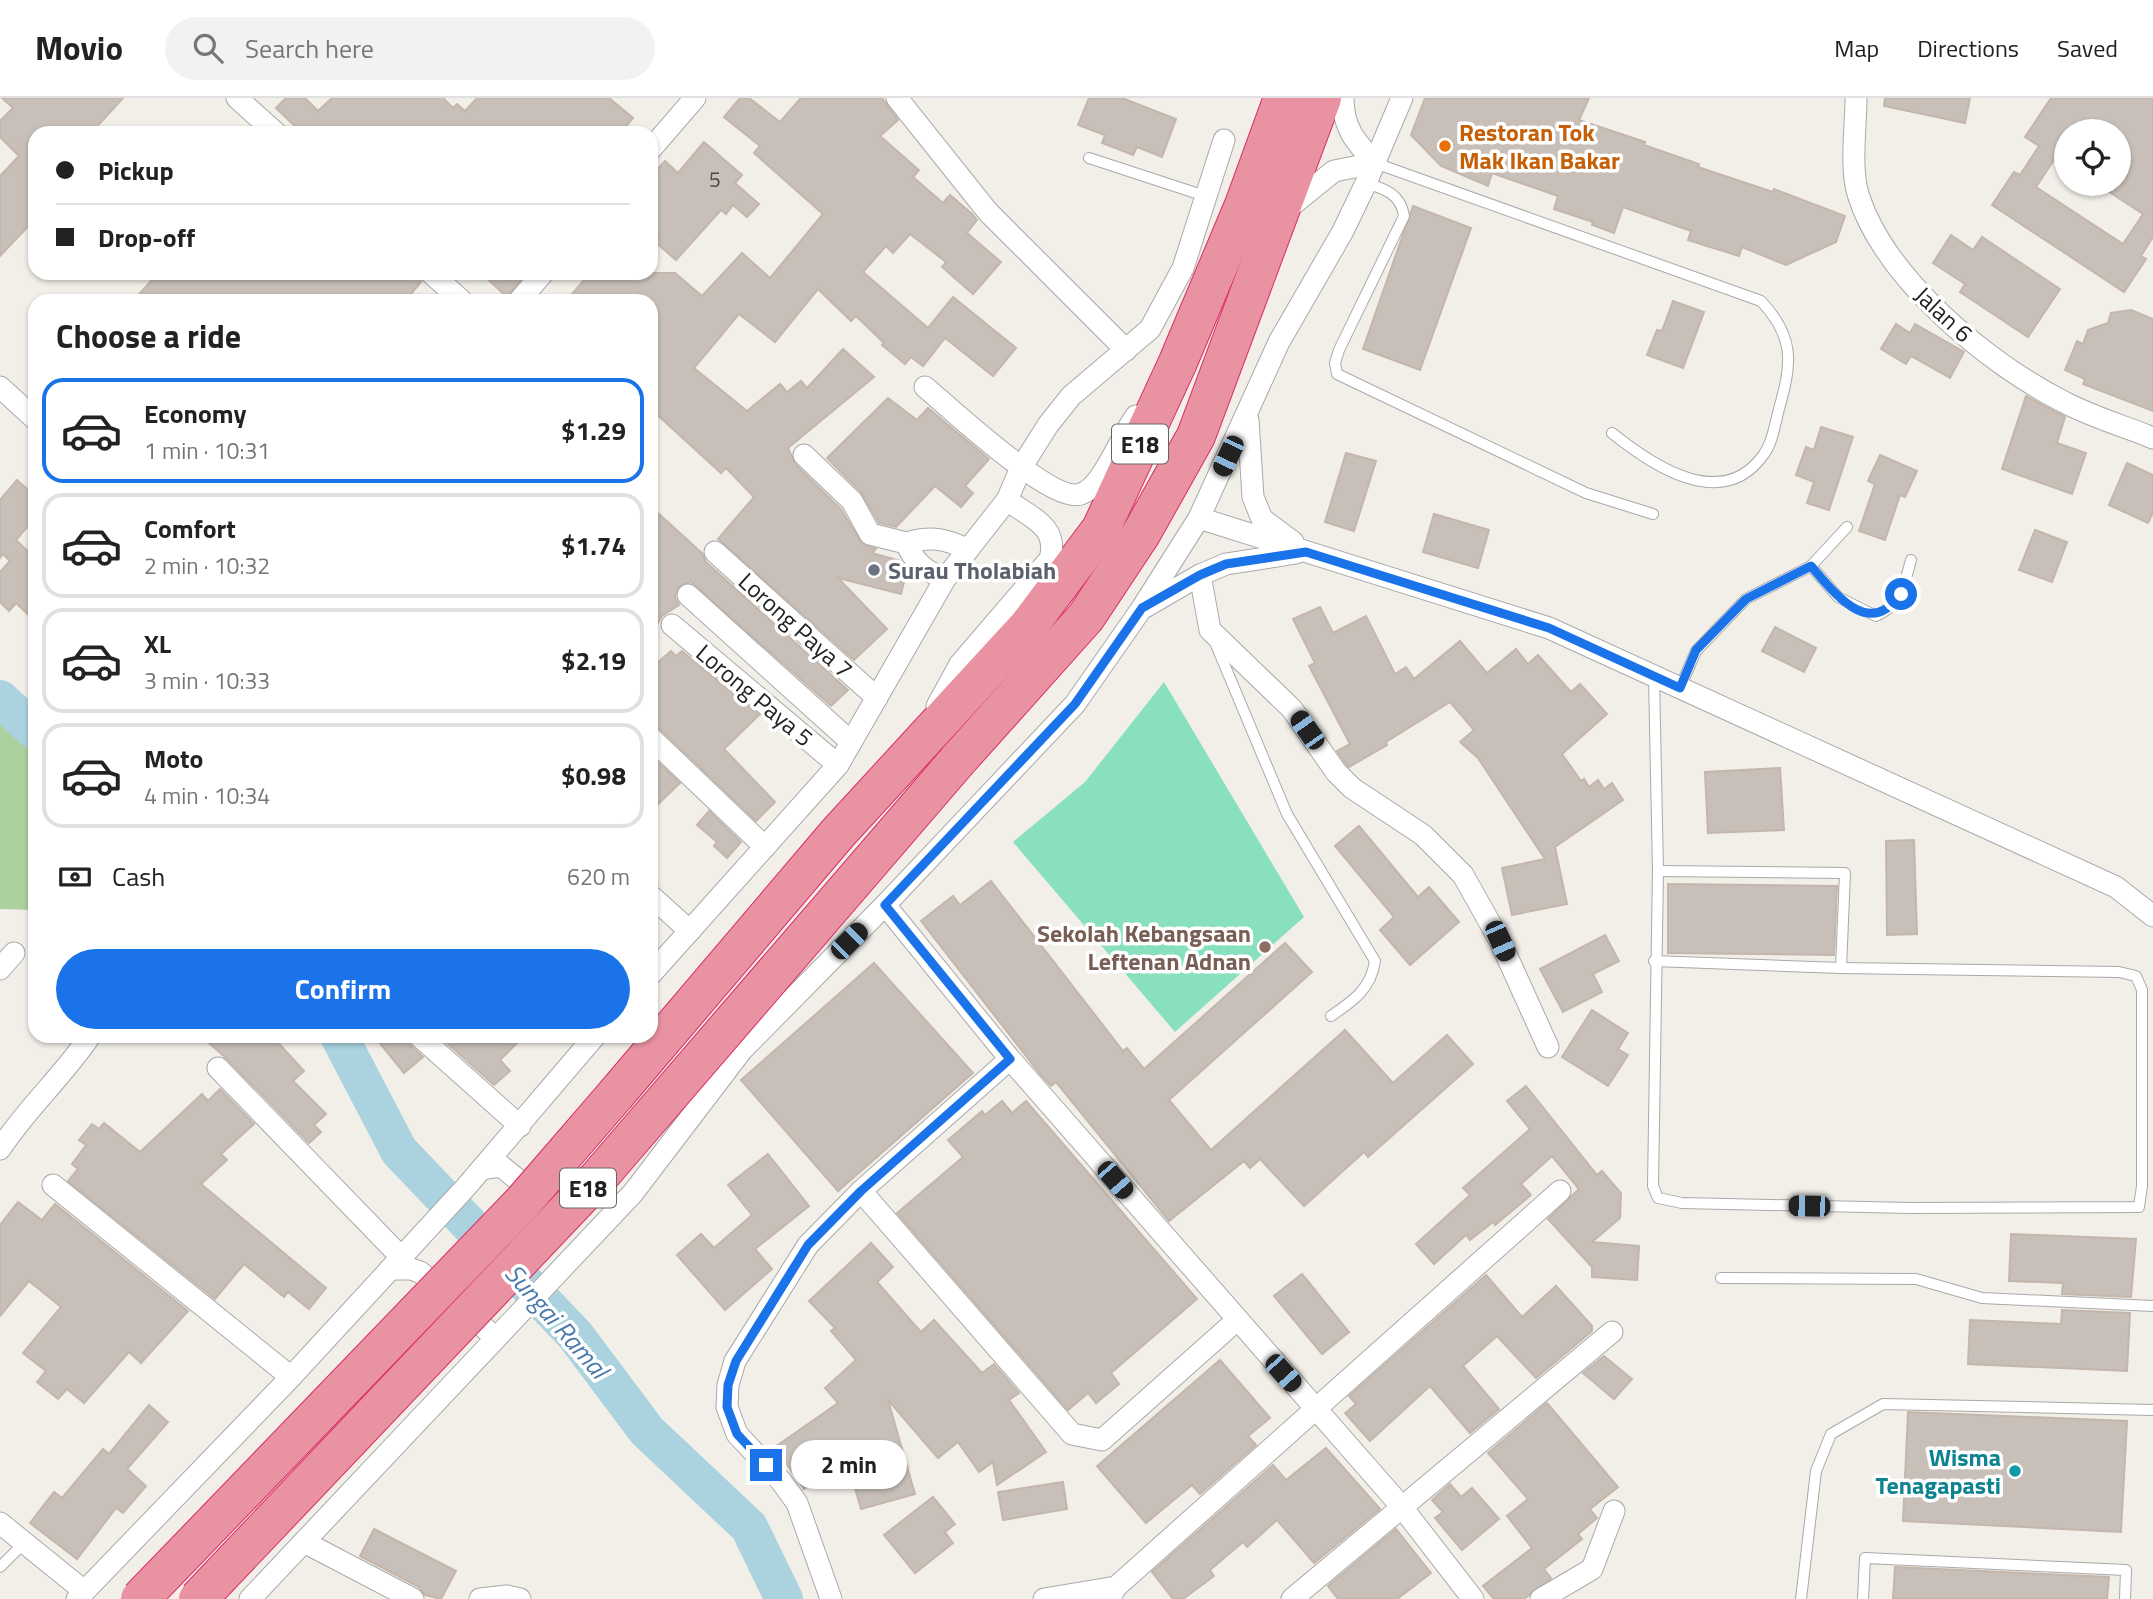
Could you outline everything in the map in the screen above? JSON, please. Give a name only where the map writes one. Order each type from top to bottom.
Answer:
[{"type":"highway","name":"E18","points":[[140,1599],[522,1203],[918,742],[1029,625],[1101,529],[1178,362],[1244,205],[1283,98]]},
{"type":"highway","name":"E18","points":[[198,1599],[597,1178],[958,760],[1086,617],[1171,484],[1196,436],[1322,98]]},
{"type":"street","points":[[237,98],[268,126]]},
{"type":"street","points":[[658,141],[695,98]]},
{"type":"street","points":[[897,98],[988,212],[1126,350]]},
{"type":"street","points":[[1343,98],[1343,117],[1349,134],[1375,163]]},
{"type":"street","points":[[250,1599],[633,1192],[742,1050],[885,905],[1075,704],[1142,608],[1199,518],[1297,306],[1342,231],[1366,183],[1402,98]]},
{"type":"street","name":"Jalan 6","points":[[1856,98],[1857,193],[1885,248],[1909,281],[1994,361],[2064,402],[2153,438]]},
{"type":"street","points":[[658,966],[838,765],[945,579],[1007,500],[1021,468],[1071,396],[1150,329],[1183,268],[1224,140]]},
{"type":"street","points":[[1275,220],[1334,171],[1375,163]]},
{"type":"street","points":[[439,280],[454,294]]},
{"type":"street","points":[[525,294],[537,280]]},
{"type":"street","points":[[925,387],[1021,468],[1066,494],[1082,494],[1098,480],[1130,423],[1178,362]]},
{"type":"street","points":[[0,387],[28,413]]},
{"type":"street","points":[[1248,414],[1253,496],[1262,519],[1306,552]]},
{"type":"street","points":[[804,456],[852,501],[870,534],[906,543],[926,537],[945,538],[968,550]]},
{"type":"street","points":[[918,742],[960,664],[1050,559],[1054,545],[1050,531],[1007,500]]},
{"type":"street","points":[[1199,518],[1549,628],[2116,887],[2153,916]]},
{"type":"street","points":[[906,543],[913,559],[927,572],[945,579]]},
{"type":"street","name":"Lorong Paya 7","points":[[715,552],[877,698]]},
{"type":"street","points":[[1142,608],[1200,575],[1255,557],[1306,552]]},
{"type":"street","points":[[1200,575],[1210,630],[1292,709],[1336,772],[1352,788],[1423,835],[1463,874],[1500,941],[1548,1047]]},
{"type":"street","points":[[688,596],[851,742]]},
{"type":"street","name":"Lorong Paya 5","points":[[671,625],[838,765]]},
{"type":"street","points":[[658,745],[765,847]]},
{"type":"street","points":[[658,901],[690,931]]},
{"type":"street","points":[[885,905],[1010,1059],[1401,1506],[1473,1599]]},
{"type":"street","points":[[0,1149],[19,1120],[85,1043]]},
{"type":"street","points":[[427,1043],[520,1126]]},
{"type":"street","points":[[0,1524],[81,1595],[291,1377],[506,1143],[590,1043]]},
{"type":"street","points":[[831,1599],[797,1503],[781,1481],[737,1434],[727,1407],[728,1385],[736,1361],[808,1245],[861,1191],[1010,1059]]},
{"type":"street","points":[[218,1068],[396,1263],[420,1272],[496,1338]]},
{"type":"street","points":[[506,1143],[505,1161],[513,1174]]},
{"type":"street","points":[[482,1169],[500,1166],[513,1174],[588,1240]]},
{"type":"street","points":[[53,1185],[291,1377]]},
{"type":"street","points":[[861,1191],[1072,1434],[1102,1440],[1237,1320]]},
{"type":"street","points":[[1044,1599],[1112,1593],[1315,1408],[1560,1191]]},
{"type":"street","points":[[418,1239],[420,1272]]},
{"type":"street","points":[[1292,1599],[1612,1332]]},
{"type":"street","points":[[1541,1599],[1592,1569],[1614,1511]]},
{"type":"street","points":[[304,1542],[413,1599]]},
{"type":"street","points":[[480,1599],[507,1595],[520,1599]]},
{"type":"lane","points":[[1088,158],[1205,196]]},
{"type":"lane","points":[[1375,163],[1761,301],[1779,320],[1788,349],[1788,377],[1771,437],[1764,454],[1752,469],[1735,479],[1710,481],[1681,477],[1655,466],[1612,433]]},
{"type":"lane","points":[[1366,183],[1396,196],[1402,204],[1404,216],[1339,350],[1335,363],[1337,374],[1586,493],[1653,514]]},
{"type":"lane","points":[[1680,688],[1696,650],[1746,599],[1811,566],[1847,527]]},
{"type":"lane","points":[[1811,566],[1838,597],[1876,615],[1890,609],[1901,594],[1912,561]]},
{"type":"lane","points":[[1210,630],[1281,802],[1375,961],[1372,980],[1354,1001],[1331,1016]]},
{"type":"lane","points":[[1654,677],[1658,871],[1654,961],[1653,1186],[1662,1200],[1682,1203],[1897,1208],[2139,1207],[2143,1186],[2143,990],[2136,976],[2119,972],[1841,968],[1654,961]]},
{"type":"lane","points":[[1658,871],[1845,873],[1841,968]]},
{"type":"lane","points":[[1721,1278],[1916,1279],[1982,1298],[2153,1306]]},
{"type":"lane","points":[[1801,1599],[1816,1471],[1831,1434],[1884,1404],[2153,1410]]},
{"type":"lane","points":[[0,1567],[24,1543]]},
{"type":"lane","points":[[1863,1599],[1865,1558],[2126,1570],[2125,1599]]},
{"type":"green space","points":[[1164,682],[1304,917],[1175,1032],[1013,842],[1085,782]]},
{"type":"green space","points":[[0,722],[28,748],[28,910],[0,909]]},
{"type":"building","points":[[2,98],[123,98],[97,126],[28,126],[28,226],[0,256],[0,176],[19,156],[0,137],[0,121],[13,108]]},
{"type":"building","points":[[286,98],[305,98],[318,111],[332,98],[443,98],[453,108],[457,104],[465,111],[477,98],[609,98],[633,118],[627,126],[295,126],[276,108]]},
{"type":"building","points":[[740,98],[749,98],[780,122],[801,98],[882,98],[898,120],[880,136],[919,170],[913,177],[943,203],[950,195],[972,214],[977,220],[967,233],[1001,262],[973,294],[942,267],[946,262],[910,234],[893,253],[886,246],[863,272],[928,328],[953,297],[1016,348],[993,376],[945,338],[923,366],[911,357],[905,364],[882,345],[884,343],[856,316],[851,321],[818,289],[775,342],[739,314],[694,368],[747,411],[780,384],[787,392],[801,381],[807,388],[843,349],[874,377],[788,448],[795,464],[841,509],[862,544],[876,549],[872,553],[901,561],[907,570],[901,594],[838,578],[887,629],[854,660],[718,539],[754,497],[726,468],[721,473],[658,415],[658,294],[572,294],[584,280],[658,280],[658,273],[675,273],[702,296],[742,253],[770,278],[823,214],[754,153],[760,146],[724,117]]},
{"type":"building","points":[[1089,98],[1122,98],[1176,119],[1162,157],[1137,147],[1133,155],[1102,143],[1105,135],[1078,125]]},
{"type":"building","points":[[1425,98],[1589,98],[1579,120],[1645,142],[1644,145],[1699,164],[1698,167],[1773,192],[1774,189],[1845,216],[1836,242],[1786,265],[1742,247],[1739,256],[1688,240],[1691,231],[1623,207],[1614,233],[1592,225],[1593,222],[1554,209],[1558,196],[1492,173],[1488,186],[1441,166],[1411,135]]},
{"type":"building","points":[[1885,98],[1970,98],[1965,123],[1884,106]]},
{"type":"building","points":[[2051,98],[2153,98],[2153,237],[2141,256],[2146,259],[2124,292],[1992,205],[2014,172],[2020,175],[2039,146],[2025,137]]},
{"type":"building","points":[[704,142],[742,175],[735,183],[759,204],[747,217],[733,205],[726,214],[721,210],[676,260],[658,244],[658,169],[665,161],[678,173]]},
{"type":"building","points":[[1413,206],[1471,228],[1420,370],[1363,349]]},
{"type":"building","points":[[1951,235],[1973,250],[1982,237],[2060,289],[2028,337],[1960,292],[1965,284],[1933,263]]},
{"type":"building","points":[[152,280],[421,282],[411,294],[139,294]]},
{"type":"building","points":[[489,280],[520,280],[509,294],[504,294]]},
{"type":"building","points":[[1673,301],[1704,312],[1683,368],[1647,355],[1657,330],[1662,331]]},
{"type":"building","points":[[2131,310],[2153,319],[2153,411],[2083,384],[2085,379],[2065,370],[2077,341],[2083,344],[2088,330],[2108,323],[2111,313]]},
{"type":"building","points":[[1896,324],[1910,333],[1915,324],[1964,352],[1950,378],[1911,356],[1906,364],[1881,349]]},
{"type":"building","points":[[2026,396],[2065,417],[2057,443],[2086,453],[2072,494],[2002,469]]},
{"type":"building","points":[[888,398],[917,420],[928,408],[989,459],[965,486],[973,493],[961,507],[935,486],[896,527],[879,523],[861,492],[827,458]]},
{"type":"building","points":[[1821,427],[1853,437],[1829,510],[1807,503],[1814,482],[1796,475],[1806,447],[1814,450]]},
{"type":"building","points":[[1346,453],[1376,461],[1354,531],[1325,522]]},
{"type":"building","points":[[1880,455],[1917,471],[1905,497],[1900,495],[1885,540],[1859,531],[1875,484],[1868,481]]},
{"type":"building","points":[[2127,463],[2153,475],[2153,512],[2148,523],[2109,505]]},
{"type":"building","points":[[17,480],[28,490],[28,526],[16,540],[28,551],[28,614],[16,603],[9,611],[0,602],[0,572],[10,561],[3,554],[0,558],[0,500]]},
{"type":"building","points":[[1434,514],[1489,530],[1478,568],[1423,552]]},
{"type":"building","points":[[658,515],[848,690],[831,706],[691,582],[678,587],[675,598],[679,605],[662,616],[658,623]]},
{"type":"building","points":[[2035,530],[2067,542],[2052,582],[2019,570]]},
{"type":"building","points":[[1320,607],[1333,633],[1366,616],[1395,674],[1406,667],[1414,679],[1460,641],[1487,673],[1516,649],[1528,664],[1538,655],[1571,692],[1580,684],[1607,714],[1562,754],[1581,781],[1584,779],[1589,787],[1598,780],[1604,789],[1612,783],[1623,800],[1555,847],[1567,904],[1512,915],[1502,868],[1545,859],[1478,758],[1460,742],[1474,730],[1450,702],[1386,742],[1387,745],[1349,767],[1346,764],[1337,751],[1350,744],[1309,666],[1315,663],[1293,619]]},
{"type":"building","points":[[1775,627],[1816,648],[1804,672],[1762,651]]},
{"type":"building","points":[[671,651],[676,656],[682,651],[759,715],[724,749],[775,802],[756,821],[658,728],[658,662]]},
{"type":"building","points":[[658,763],[680,783],[658,804]]},
{"type":"building","points":[[1780,768],[1784,830],[1708,833],[1705,772]]},
{"type":"building","points":[[709,811],[741,842],[727,858],[714,846],[717,842],[697,825]]},
{"type":"building","points":[[1359,826],[1418,897],[1429,887],[1459,922],[1410,965],[1380,930],[1394,917],[1335,846]]},
{"type":"building","points":[[1914,840],[1917,934],[1887,935],[1886,841]]},
{"type":"building","points":[[991,881],[1123,1051],[1127,1048],[1144,1069],[1285,943],[1312,972],[1169,1100],[1211,1150],[1345,1030],[1393,1083],[1447,1035],[1473,1064],[1368,1157],[1364,1152],[1304,1206],[1260,1159],[1250,1168],[1244,1161],[1169,1221],[1056,1082],[1051,1086],[1040,1074],[921,921],[953,896],[960,905]]},
{"type":"building","points":[[1668,884],[1837,886],[1834,955],[1668,953]]},
{"type":"building","points":[[1605,935],[1619,961],[1593,974],[1602,992],[1563,1012],[1540,969]]},
{"type":"building","points":[[874,963],[973,1073],[838,1191],[741,1080]]},
{"type":"building","points":[[1592,1010],[1628,1033],[1618,1049],[1628,1055],[1608,1086],[1562,1057]]},
{"type":"building","points":[[209,1043],[278,1043],[304,1071],[293,1081],[326,1114],[314,1125],[321,1132],[309,1143]]},
{"type":"building","points":[[380,1043],[409,1043],[423,1057],[404,1073]]},
{"type":"building","points":[[447,1043],[517,1043],[500,1060],[510,1071],[494,1085]]},
{"type":"building","points":[[1526,1086],[1597,1175],[1602,1171],[1621,1193],[1620,1218],[1592,1242],[1639,1246],[1637,1280],[1592,1277],[1592,1267],[1548,1219],[1579,1189],[1552,1156],[1521,1184],[1531,1195],[1495,1225],[1493,1222],[1470,1240],[1466,1235],[1434,1264],[1416,1244],[1470,1195],[1463,1188],[1530,1129],[1507,1101]]},
{"type":"building","points":[[220,1089],[254,1124],[221,1154],[227,1160],[201,1184],[326,1288],[309,1309],[288,1292],[284,1297],[244,1264],[215,1299],[68,1181],[78,1169],[72,1164],[86,1145],[79,1140],[92,1124],[99,1129],[104,1123],[140,1152],[202,1094],[208,1101]]},
{"type":"building","points":[[1002,1101],[1012,1113],[1026,1101],[1197,1299],[1111,1373],[1119,1384],[1096,1403],[1088,1393],[1068,1410],[897,1213],[963,1157],[948,1140],[982,1111],[985,1115]]},
{"type":"building","points":[[768,1154],[809,1206],[755,1249],[772,1269],[725,1310],[677,1255],[701,1234],[714,1248],[752,1215],[728,1185]]},
{"type":"building","points":[[18,1202],[42,1220],[55,1204],[188,1311],[141,1363],[129,1352],[84,1403],[67,1389],[58,1399],[37,1382],[46,1371],[23,1353],[61,1307],[29,1281],[0,1316],[0,1225]]},
{"type":"building","points":[[2011,1234],[2136,1239],[2131,1297],[2062,1294],[2063,1283],[2009,1281]]},
{"type":"building","points":[[871,1243],[893,1267],[877,1282],[921,1332],[934,1320],[982,1373],[994,1364],[1019,1393],[1009,1400],[1046,1452],[997,1485],[993,1462],[979,1472],[958,1442],[938,1458],[888,1400],[915,1494],[861,1509],[847,1460],[804,1489],[775,1447],[838,1403],[825,1388],[856,1360],[831,1331],[835,1328],[809,1301]]},
{"type":"building","points":[[1302,1274],[1349,1332],[1322,1354],[1274,1296]]},
{"type":"building","points":[[1486,1275],[1522,1317],[1556,1286],[1592,1326],[1592,1331],[1536,1378],[1497,1336],[1463,1366],[1499,1409],[1470,1433],[1430,1386],[1370,1441],[1345,1413],[1356,1404],[1349,1396]]},
{"type":"building","points":[[2062,1310],[2130,1313],[2127,1371],[1968,1364],[1970,1320],[2061,1324]]},
{"type":"building","points":[[1604,1356],[1632,1379],[1614,1399],[1583,1373]]},
{"type":"building","points":[[1220,1360],[1270,1418],[1248,1436],[1256,1445],[1200,1494],[1192,1485],[1146,1523],[1097,1466]]},
{"type":"building","points":[[1547,1403],[1618,1487],[1590,1509],[1597,1518],[1578,1534],[1582,1539],[1544,1569],[1551,1578],[1524,1599],[1494,1599],[1483,1586],[1532,1548],[1507,1516],[1528,1499],[1488,1453]]},
{"type":"building","points":[[149,1405],[168,1422],[127,1469],[146,1486],[123,1513],[116,1508],[77,1559],[30,1523],[54,1492],[62,1498],[103,1449],[109,1454]]},
{"type":"building","name":"Wisma Tenagapasti","points":[[1908,1412],[2127,1421],[2121,1532],[1903,1521]]},
{"type":"building","points":[[1326,1448],[1380,1509],[1314,1563],[1277,1520],[1247,1547],[1243,1542],[1210,1570],[1214,1576],[1183,1599],[1173,1599],[1152,1572],[1273,1465],[1286,1480]]},
{"type":"building","points":[[1063,1482],[1067,1509],[1003,1520],[998,1492]]},
{"type":"building","points":[[1450,1484],[1461,1497],[1472,1488],[1499,1519],[1462,1550],[1435,1518],[1443,1512],[1432,1500]]},
{"type":"building","points":[[933,1497],[955,1524],[945,1532],[953,1543],[915,1573],[884,1535]]},
{"type":"building","points":[[374,1529],[456,1571],[441,1599],[425,1595],[419,1587],[360,1556]]},
{"type":"building","points":[[1396,1529],[1431,1573],[1397,1599],[1338,1599],[1328,1586]]},
{"type":"building","points":[[1895,1567],[2109,1577],[2107,1599],[1893,1599]]},
{"type":"waterway","name":"Sungai Ramal","points":[[0,699],[28,725]]},
{"type":"waterway","name":"Sungai Ramal","points":[[343,1043],[399,1151],[575,1335],[647,1431],[749,1527],[784,1599]]},
{"type":"place","name":"Restoran Tok Mak Ikan Bakar","points":[[1445,146]]},
{"type":"place","name":"Surau Tholabiah","points":[[874,570]]},
{"type":"place","name":"Sekolah Kebangsaan Leftenan Adnan","points":[[1265,947]]},
{"type":"place","name":"Wisma Tenagapasti","points":[[2015,1471]]},
{"type":"route","points":[[766,1465],[737,1434],[727,1407],[728,1385],[736,1361],[808,1245],[861,1191],[1010,1059],[885,905],[1075,704],[1142,608],[1200,575],[1226,564],[1255,557],[1306,552],[1549,628],[1680,688],[1696,650],[1746,599],[1811,566],[1838,597],[1862,611],[1876,615],[1890,609],[1901,594]]}]
